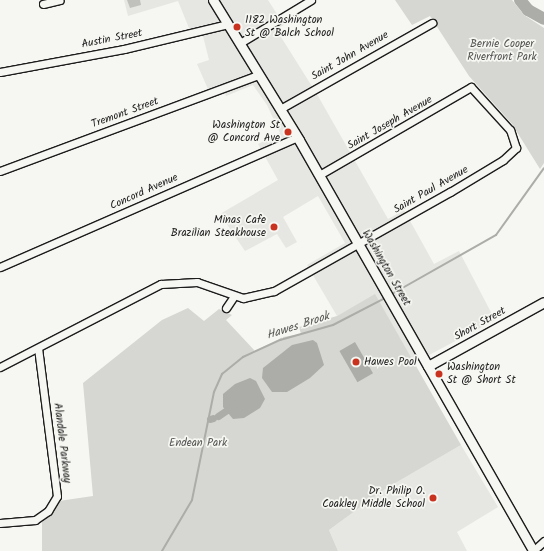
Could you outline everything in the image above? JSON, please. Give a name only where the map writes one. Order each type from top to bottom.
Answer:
[{"type":"main road","name":"Washington Street","points":[[213,0],[297,137],[533,551]]},
{"type":"main road","name":"Short Street","points":[[428,366],[544,302]]},
{"type":"street","points":[[47,2],[60,0]]},
{"type":"street","points":[[240,43],[311,0]]},
{"type":"street","name":"Saint John Avenue","points":[[280,108],[432,23]]},
{"type":"street","name":"Austin Street","points":[[0,72],[124,48],[228,24]]},
{"type":"street","name":"Tremont Street","points":[[0,171],[258,75]]},
{"type":"street","name":"Saint Paul Avenue","points":[[359,245],[513,153],[516,148],[510,130],[471,87]]},
{"type":"street","name":"Saint Joseph Avenue","points":[[319,175],[471,87]]},
{"type":"street","name":"Concord Avenue","points":[[0,267],[297,137]]},
{"type":"street","points":[[0,368],[161,284],[197,282],[234,296],[252,298],[274,291],[359,245]]},
{"type":"street","points":[[226,308],[234,296]]},
{"type":"street","name":"Alandale Parkway","points":[[0,523],[35,520],[48,511],[57,496],[38,348]]},
{"type":"street","points":[[533,551],[544,540]]},
{"type":"shaded area","points":[[124,0],[268,0],[284,25],[276,29],[318,96],[388,219],[404,210],[434,264],[459,251],[495,320],[414,363],[375,295],[337,316],[307,265],[345,243],[318,196],[283,217],[297,242],[286,248],[277,234],[245,251],[220,214],[278,180],[258,144],[280,133],[267,105],[253,85],[226,96],[221,84],[208,89],[197,64],[209,60],[203,36],[193,38],[178,1],[128,16]]},
{"type":"shaded area","points":[[313,340],[317,343],[324,365],[310,378],[287,392],[272,392],[262,378],[263,368],[292,345]]},
{"type":"shaded area","name":"Hawes Pool","points":[[355,342],[373,373],[357,382],[339,351]]},
{"type":"shaded area","points":[[250,378],[256,381],[265,399],[260,408],[244,418],[233,419],[223,407],[223,394],[235,384]]},
{"type":"shaded area","name":"Dr. Philip O. Coakley Middle School","points":[[461,445],[498,507],[457,532],[467,551],[338,551],[329,530],[385,489]]},
{"type":"green space","name":"Bernie Cooper Riverfront Park","points":[[395,0],[512,0],[524,15],[544,28],[544,163],[540,169],[512,124],[469,76],[430,16],[412,25]]},
{"type":"green space","name":"Endean Park","points":[[375,294],[461,445],[385,489],[329,530],[338,551],[42,551],[42,522],[59,501],[93,496],[83,383],[162,320],[188,308],[204,321],[219,309],[232,315],[226,320],[255,351],[283,337],[301,334],[299,327],[337,316]]},
{"type":"building","points":[[127,0],[140,0],[141,5],[130,8]]},
{"type":"waterway","points":[[520,0],[528,10],[544,19]]},
{"type":"waterway","name":"Hawes Brook","points":[[390,295],[496,235],[544,168]]},
{"type":"waterway","name":"Hawes Brook","points":[[162,551],[192,500],[214,392],[222,374],[243,357],[280,340],[333,325],[385,298]]},
{"type":"waterway","points":[[218,416],[233,406]]},
{"type":"place","name":"1182 Washington St @ Balch School","points":[[237,27]]},
{"type":"place","name":"Washington St @ Concord Ave","points":[[288,132]]},
{"type":"place","name":"Minas Cafe Brazilian Steakhouse","points":[[274,227]]},
{"type":"place","name":"Hawes Pool","points":[[356,362]]},
{"type":"place","name":"Washington St @ Short St","points":[[439,374]]},
{"type":"place","name":"Dr. Philip O. Coakley Middle School","points":[[433,498]]}]
